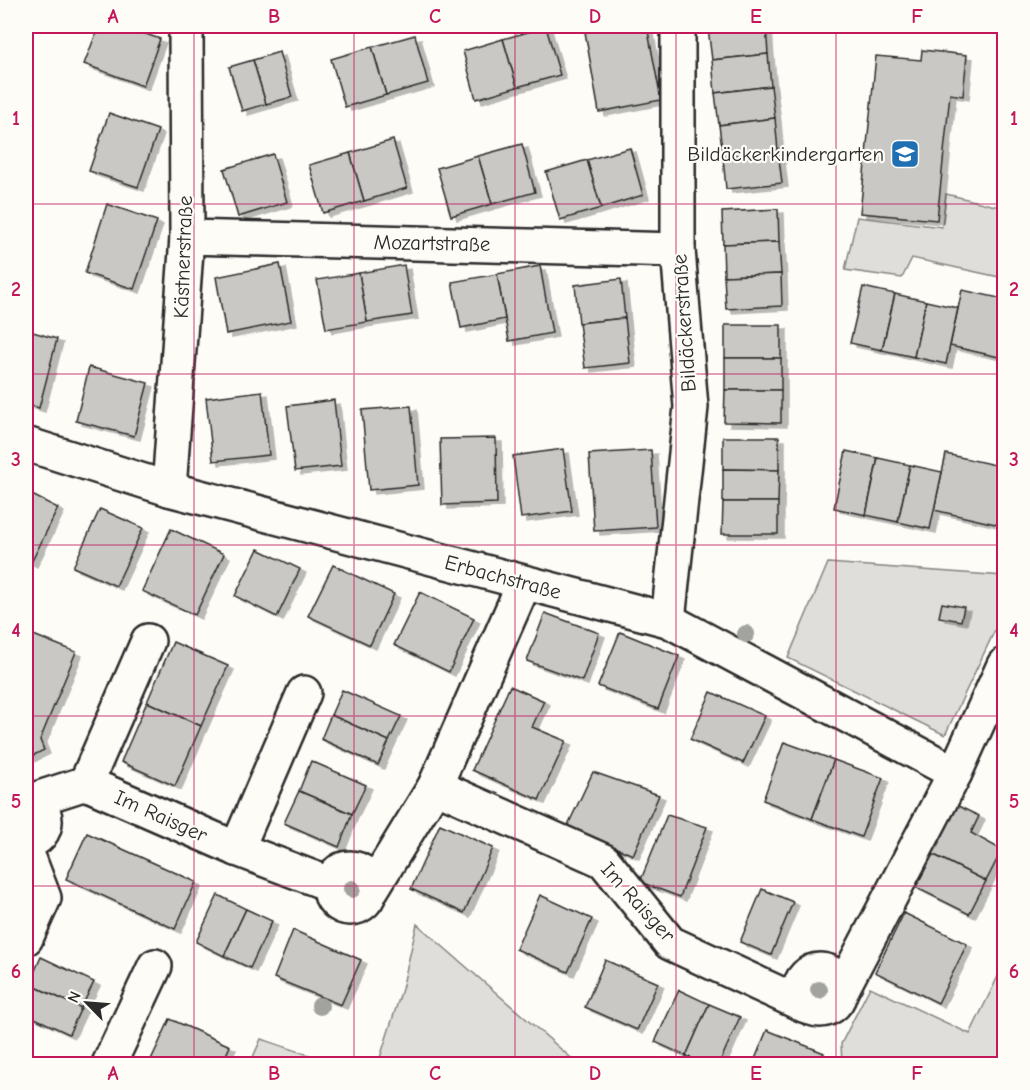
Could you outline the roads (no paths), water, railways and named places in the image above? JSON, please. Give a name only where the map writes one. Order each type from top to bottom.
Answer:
[{"type":"street","name":"Kästnerstraße","points":[[169,489],[187,237],[186,26]]},
{"type":"street","name":"Bildäckerstraße","points":[[668,620],[691,407],[678,249],[678,26]]},
{"type":"street","name":"Mozartstraße","points":[[187,237],[678,249]]},
{"type":"street","name":"Erbachstraße","points":[[26,444],[169,489],[668,620],[955,773]]},
{"type":"street","name":"Im Raisger","points":[[86,783],[237,849],[329,884],[330,896],[336,904],[346,909],[357,908],[365,902],[435,786],[524,583]]},
{"type":"street","points":[[28,801],[86,783],[148,641]]},
{"type":"street","name":"Im Raisger","points":[[435,786],[604,861],[670,943],[806,1006],[801,999],[799,986],[805,975],[814,970],[824,970],[834,975],[839,983],[840,993],[955,773],[1005,665]]},
{"type":"street","points":[[237,849],[304,693]]},
{"type":"street","points":[[26,842],[33,841],[41,835],[46,825],[45,814],[40,806],[28,801]]},
{"type":"street","points":[[26,851],[44,898],[26,938]]},
{"type":"street","points":[[109,1065],[155,966]]},
{"type":"place","name":"Bildäckerkindergarten","points":[[905,154]]}]
